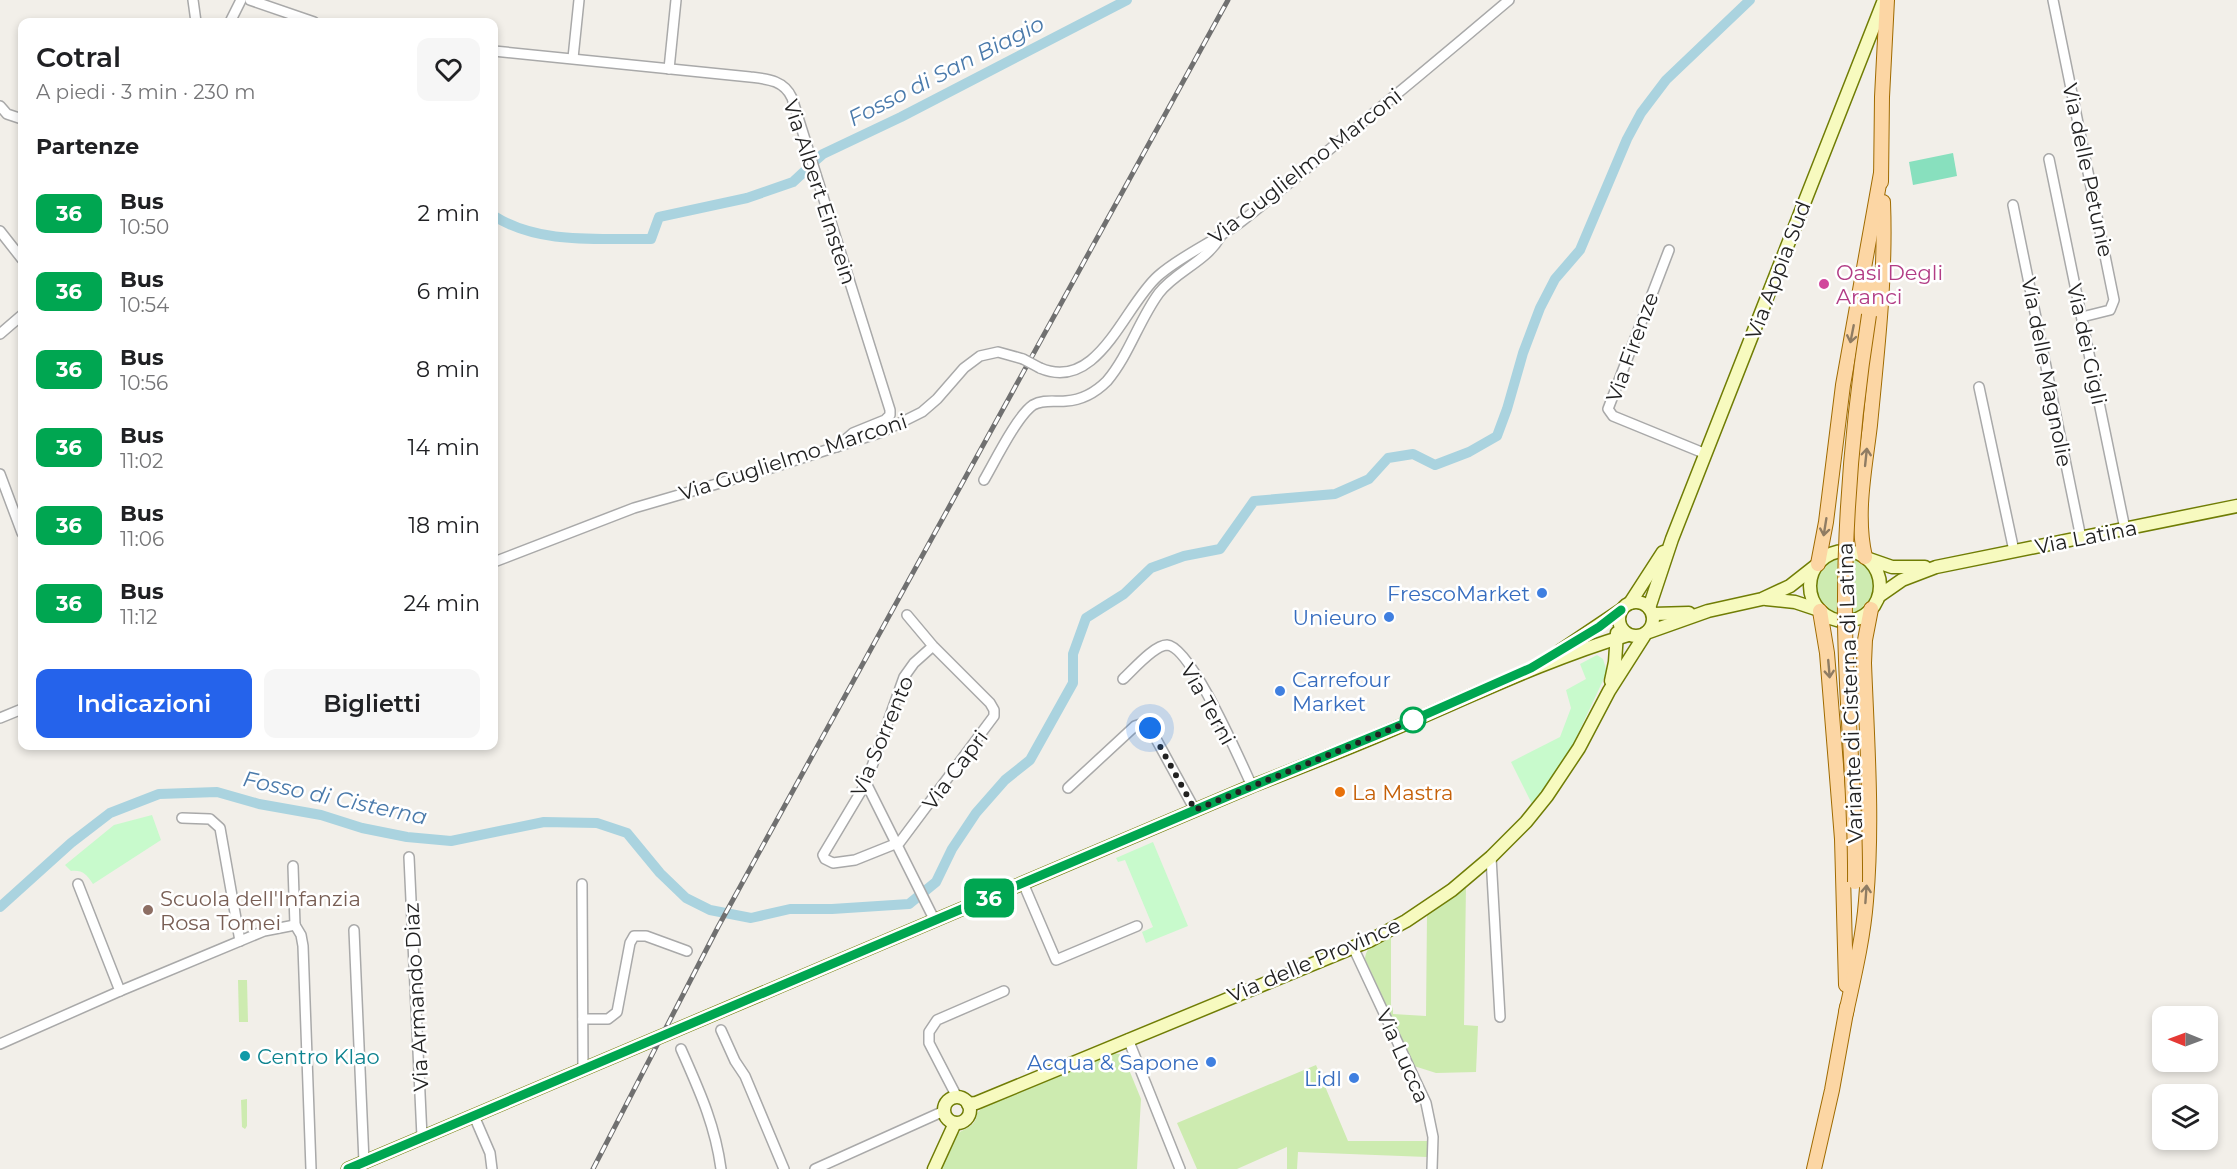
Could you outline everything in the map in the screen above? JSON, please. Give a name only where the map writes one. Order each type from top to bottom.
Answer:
[{"type":"main road","name":"Variante di Cisterna di Latina","points":[[1814,1169],[1846,1013],[1855,882],[1854,779],[1845,637],[1845,538],[1856,410],[1877,251],[1886,0]]},
{"type":"main road","name":"Via Appia Sud","points":[[1651,611],[1672,539],[1886,0]]},
{"type":"main road","points":[[1879,596],[1879,578],[1871,563],[1864,557],[1861,537],[1883,269],[1881,173]]},
{"type":"main road","points":[[1846,1013],[1846,916],[1828,662],[1820,611],[1814,603],[1810,583],[1818,564],[1826,522],[1842,385],[1881,173]]},
{"type":"main road","name":"Via Latina","points":[[1646,633],[1708,611],[1762,599],[1790,586],[1832,554],[1840,551],[1848,551],[1898,567],[1935,567],[2237,506]]},
{"type":"main road","name":"Via Appia Sud","points":[[1531,668],[1623,611],[1672,539]]},
{"type":"main road","name":"Via Latina","points":[[1762,599],[1795,602],[1820,611],[1836,621],[1855,620],[1871,609],[1879,596],[1896,584],[1935,567]]},
{"type":"main road","points":[[348,1169],[1252,786],[1344,750],[1531,668],[1622,636],[1646,633],[1652,625],[1651,611],[1640,602],[1623,611],[1620,627],[1622,636]]},
{"type":"main road","points":[[1846,1013],[1861,942],[1867,883],[1869,810],[1864,663],[1866,633],[1871,609]]},
{"type":"main road","name":"Via Latina","points":[[1651,611],[1708,611]]},
{"type":"main road","name":"Via delle Province","points":[[968,1104],[976,1103],[1353,948],[1382,935],[1419,913],[1452,890],[1491,857],[1535,811],[1561,777],[1586,738],[1609,691],[1646,633]]},
{"type":"main road","name":"Via delle Province","points":[[1609,691],[1622,636]]},
{"type":"main road","points":[[1583,648],[1600,651],[1615,662]]},
{"type":"main road","points":[[957,1097],[968,1104],[968,1116],[963,1122],[955,1123],[946,1118],[944,1111],[949,1100],[957,1097]]},
{"type":"main road","points":[[934,1169],[955,1123]]},
{"type":"street","points":[[193,0],[195,18]]},
{"type":"street","points":[[232,18],[241,0]]},
{"type":"street","points":[[250,0],[302,18]]},
{"type":"street","points":[[573,58],[579,0]]},
{"type":"street","points":[[669,69],[676,0]]},
{"type":"street","name":"Via Guglielmo Marconi","points":[[498,560],[634,508],[882,432],[919,415],[937,399],[967,365],[983,355],[1002,352],[1040,368],[1064,373],[1087,364],[1100,352],[1155,278],[1242,221],[1509,0]]},
{"type":"street","name":"Via delle Petunie","points":[[2053,0],[2115,300],[2110,310],[2082,317]]},
{"type":"street","name":"Via Albert Einstein","points":[[498,51],[767,79],[784,86],[791,96],[890,410],[889,417],[885,420],[853,433],[837,447]]},
{"type":"street","points":[[0,106],[8,114],[18,118]]},
{"type":"street","name":"Via dei Gigli","points":[[2049,159],[2125,529]]},
{"type":"street","name":"Via delle Magnolie","points":[[2013,205],[2080,538]]},
{"type":"street","points":[[0,231],[18,254]]},
{"type":"street","points":[[984,480],[1029,409],[1040,402],[1068,401],[1087,396],[1107,381],[1160,293],[1173,279],[1210,250],[1221,235]]},
{"type":"street","name":"Via Firenze","points":[[1669,250],[1608,410],[1613,416],[1706,454]]},
{"type":"street","points":[[0,334],[18,318]]},
{"type":"street","points":[[1979,387],[2014,551]]},
{"type":"street","points":[[0,474],[18,521]]},
{"type":"street","points":[[11,500],[18,499]]},
{"type":"street","name":"Via Capri","points":[[897,844],[913,826],[994,716],[991,704],[933,646],[907,615]]},
{"type":"street","name":"Via Terni","points":[[1123,679],[1157,648],[1167,645],[1175,648],[1206,693],[1252,786]]},
{"type":"street","name":"Via Sorrento","points":[[897,844],[855,860],[833,863],[823,855],[866,783],[902,683],[914,663],[933,646]]},
{"type":"street","points":[[0,718],[18,711]]},
{"type":"street","points":[[1068,788],[1136,726],[1144,723],[1150,728],[1195,810]]},
{"type":"street","points":[[866,783],[935,921]]},
{"type":"street","points":[[182,818],[210,819],[220,828],[240,941]]},
{"type":"street","name":"Via Armando Diaz","points":[[409,857],[422,1137]]},
{"type":"street","points":[[1491,857],[1500,1017]]},
{"type":"street","points":[[293,866],[295,925],[300,931],[302,942],[311,1169]]},
{"type":"street","points":[[1023,883],[1056,960],[1137,926]]},
{"type":"street","points":[[78,884],[120,991]]},
{"type":"street","points":[[582,884],[583,1070]]},
{"type":"street","points":[[0,1044],[240,941],[274,928],[295,925]]},
{"type":"street","points":[[354,930],[364,1162]]},
{"type":"street","points":[[583,1019],[608,1019],[617,1012],[633,936],[642,935],[687,951]]},
{"type":"street","name":"Via Lucca","points":[[1353,948],[1426,1103],[1432,1137],[1432,1169]]},
{"type":"street","points":[[957,1097],[929,1043],[930,1028],[937,1020],[1004,991]]},
{"type":"street","points":[[721,1030],[735,1061],[745,1076],[784,1169]]},
{"type":"street","points":[[1128,1039],[1180,1169]]},
{"type":"street","points":[[681,1049],[709,1112],[721,1169]]},
{"type":"street","points":[[815,1169],[944,1111]]},
{"type":"street","points":[[474,1116],[490,1153],[492,1169]]},
{"type":"green space","points":[[1953,153],[1957,176],[1913,185],[1909,162]]},
{"type":"green space","points":[[1839,558],[1851,558],[1866,566],[1874,581],[1874,593],[1866,608],[1851,616],[1839,616],[1824,608],[1816,593],[1816,581],[1824,566]]},
{"type":"green space","points":[[1597,655],[1603,659],[1607,672],[1568,755],[1532,804],[1511,762],[1560,737],[1571,708],[1566,690],[1586,679],[1580,664]]},
{"type":"green space","points":[[152,815],[161,840],[93,884],[84,873],[71,871],[65,865],[114,825]]},
{"type":"green space","points":[[1153,842],[1188,926],[1146,943],[1142,932],[1153,927],[1125,860],[1118,862],[1116,858]]},
{"type":"green space","points":[[1466,885],[1464,1025],[1478,1026],[1476,1072],[1436,1073],[1414,1066],[1365,959],[1371,947],[1391,935],[1391,1007],[1393,1014],[1426,1016],[1427,914]]},
{"type":"green space","points":[[238,980],[247,980],[248,1022],[239,1022]]},
{"type":"green space","points":[[1113,1053],[1123,1055],[1141,1099],[1137,1169],[939,1169],[954,1137],[972,1125],[977,1113],[985,1105]]},
{"type":"green space","points":[[1316,1065],[1348,1141],[1429,1141],[1427,1157],[1298,1152],[1297,1169],[1287,1169],[1287,1147],[1237,1169],[1197,1169],[1177,1123]]},
{"type":"green space","points":[[247,1099],[245,1129],[242,1127],[241,1100]]},
{"type":"waterway","name":"Fosso di San Biagio","points":[[815,161],[823,154],[901,117],[1127,0]]},
{"type":"waterway","name":"Fosso di Cisterna","points":[[0,907],[71,843],[110,813],[159,794],[217,792],[259,804],[321,815],[362,828],[407,837],[451,841],[544,822],[597,823],[627,833],[660,873],[686,898],[710,910],[751,918],[790,909],[909,904],[936,882],[952,849],[976,813],[1005,780],[1030,760],[1073,683],[1073,654],[1086,618],[1124,594],[1151,568],[1184,556],[1220,549],[1254,501],[1335,494],[1369,479],[1388,458],[1413,454],[1435,465],[1469,452],[1497,436],[1540,308],[1555,279],[1580,250],[1627,139],[1641,113],[1666,80],[1750,0]]},
{"type":"waterway","name":"Fosso di San Biagio","points":[[498,218],[530,232],[550,236],[590,239],[651,239],[659,217],[747,198],[793,182],[808,168]]},
{"type":"railway","points":[[593,1169],[718,927],[1228,0]]},
{"type":"bus line","name":"36","points":[[348,1169],[1413,720],[1531,668],[1599,627],[1621,610]]},
{"type":"place","name":"Oasi Degli Aranci","points":[[1824,284]]},
{"type":"place","name":"FrescoMarket","points":[[1542,593]]},
{"type":"place","name":"Unieuro","points":[[1389,617]]},
{"type":"place","name":"Carrefour Market","points":[[1280,691]]},
{"type":"place","name":"La Mastra","points":[[1340,792]]},
{"type":"place","name":"Scuola dell'Infanzia Rosa Tomei","points":[[148,910]]},
{"type":"place","name":"Centro Klao","points":[[245,1056]]},
{"type":"place","name":"Acqua & Sapone","points":[[1211,1062]]},
{"type":"place","name":"Lidl","points":[[1354,1078]]},
{"type":"route","points":[[1150,728],[1195,810],[1413,720]]}]
